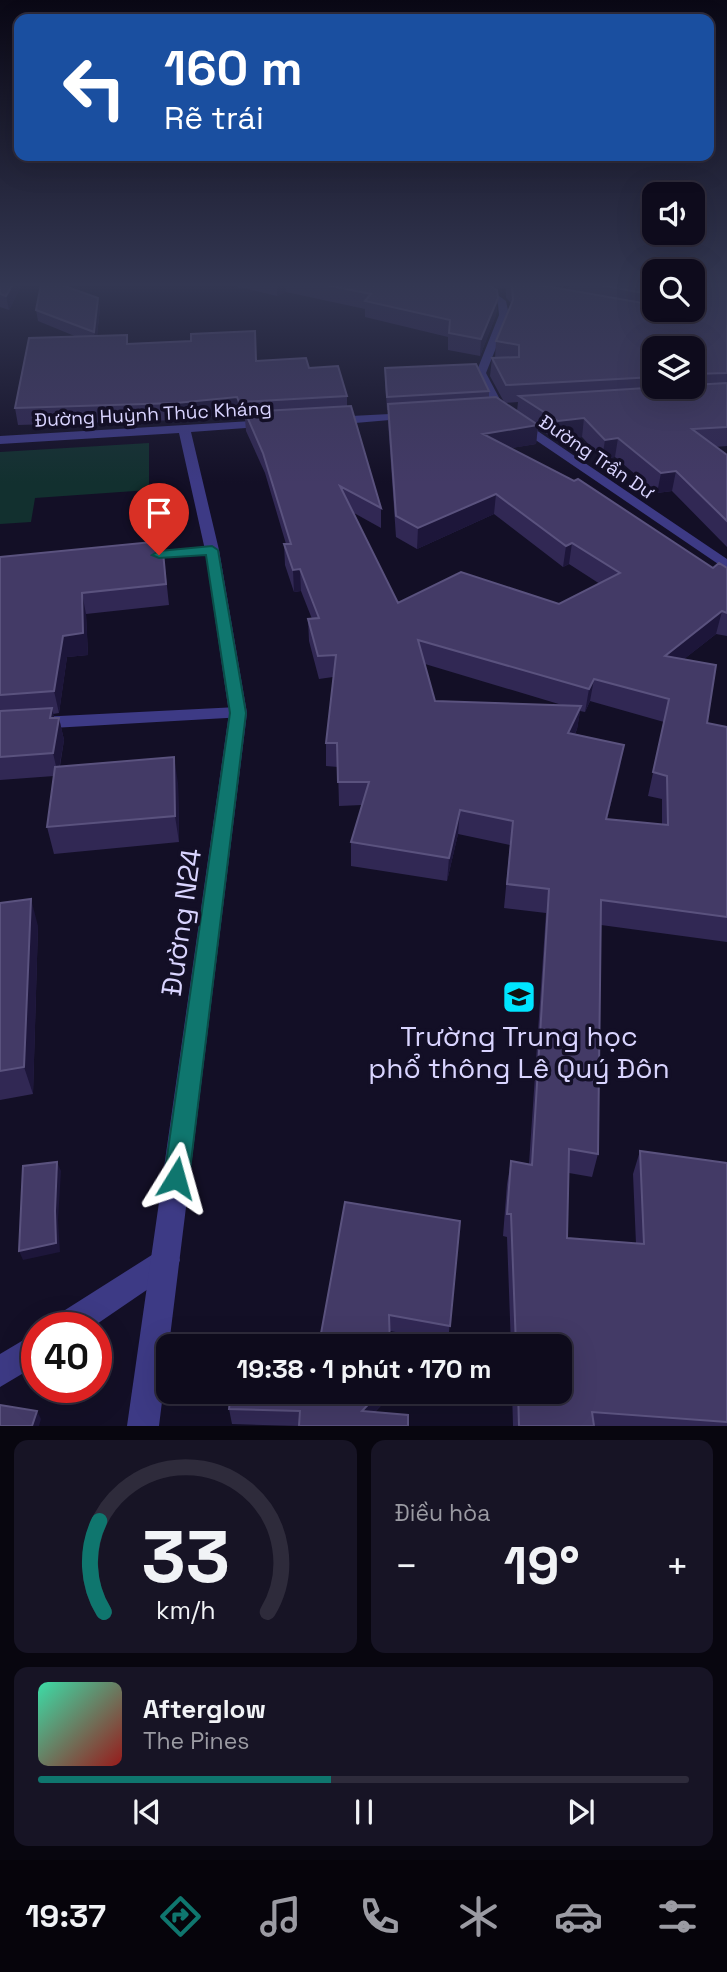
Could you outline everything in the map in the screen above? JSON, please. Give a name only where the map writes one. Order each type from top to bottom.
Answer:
[{"type":"street","name":"Đường Trần Dư","points":[[490,351],[481,373],[500,411],[727,566]]},
{"type":"street","points":[[487,411],[527,409]]},
{"type":"street","points":[[321,421],[418,415]]},
{"type":"street","name":"Đường Huỳnh Thúc Kháng","points":[[0,440],[280,424]]},
{"type":"street","name":"Đường N24","points":[[143,1426],[238,713],[212,550],[184,429]]},
{"type":"street","points":[[132,557],[212,550]]},
{"type":"street","points":[[0,725],[238,713]]},
{"type":"street","points":[[89,1312],[166,1260]]},
{"type":"street","points":[[0,1373],[21,1358]]},
{"type":"green space","points":[[149,443],[149,490],[35,498],[31,522],[0,524],[0,452]]},
{"type":"building","points":[[26,351],[256,351],[256,361],[306,358],[309,368],[338,366],[347,396],[239,402],[237,397],[176,403],[15,408]]},
{"type":"building","points":[[519,351],[642,351],[642,378],[506,385],[492,358],[519,357]]},
{"type":"building","points":[[705,351],[727,351],[727,373],[705,374]]},
{"type":"building","points":[[476,364],[489,391],[387,397],[385,368]]},
{"type":"building","points":[[727,383],[727,427],[692,429],[727,455],[727,521],[676,471],[661,473],[618,438],[605,440],[584,418],[558,421],[519,396],[642,388],[642,399],[705,399],[705,384]]},
{"type":"building","points":[[496,397],[538,425],[483,434],[574,481],[578,479],[713,568],[719,563],[727,568],[727,613],[722,611],[665,656],[716,665],[707,723],[727,727],[727,917],[601,900],[598,1154],[569,1149],[567,1238],[644,1244],[640,1151],[727,1163],[727,1422],[592,1412],[594,1426],[519,1426],[518,1404],[572,1404],[572,1334],[516,1334],[511,1214],[507,1214],[511,1161],[532,1165],[549,889],[507,884],[513,821],[460,810],[449,858],[351,842],[369,782],[338,782],[337,743],[326,743],[336,655],[318,656],[308,619],[319,618],[300,569],[293,570],[284,544],[291,544],[263,453],[245,412],[351,406],[381,508],[340,486],[398,603],[461,572],[559,604],[620,573],[572,543],[566,546],[496,494],[418,528],[396,516],[388,404]],"holes":[[[418,640],[589,689],[594,679],[669,699],[653,772],[667,776],[668,825],[606,819],[624,745],[568,733],[581,706],[435,701]]]},
{"type":"building","points":[[162,541],[166,584],[82,593],[83,633],[63,636],[54,691],[0,695],[0,557]]},
{"type":"building","points":[[52,708],[50,718],[59,718],[53,753],[0,757],[0,711]]},
{"type":"building","points":[[174,757],[175,816],[47,827],[55,767]]},
{"type":"building","points":[[31,899],[24,1067],[0,1071],[0,903]]},
{"type":"building","points":[[57,1162],[56,1243],[19,1251],[23,1166]]},
{"type":"building","points":[[345,1202],[460,1221],[450,1326],[389,1315],[390,1334],[321,1334]]},
{"type":"building","points":[[230,1404],[369,1404],[362,1411],[408,1415],[408,1426],[299,1426],[300,1411],[229,1409]]},
{"type":"building","points":[[0,1405],[37,1411],[32,1426],[0,1426]]},
{"type":"place","name":"Trường Trung học phổ thông Lê Quý Đôn","points":[[519,997]]},
{"type":"route","points":[[159,555],[212,550],[238,713],[176,1178]]}]
